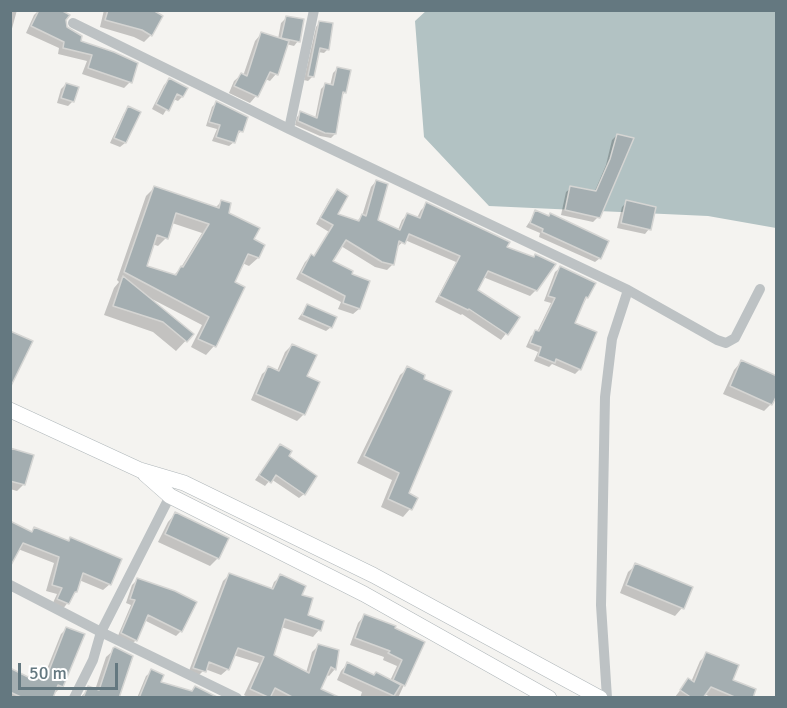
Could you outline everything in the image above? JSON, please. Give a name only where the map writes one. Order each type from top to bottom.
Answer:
[{"type":"main road","points":[[10,410],[140,470],[184,483],[373,575],[600,698]]},
{"type":"main road","points":[[140,470],[170,496],[364,594],[549,698]]},
{"type":"street","points":[[289,129],[314,10]]},
{"type":"street","points":[[73,23],[289,129],[628,290],[717,340],[726,343],[735,338],[760,289]]},
{"type":"street","points":[[607,698],[600,605],[604,397],[612,339],[628,290]]},
{"type":"street","points":[[74,698],[93,660],[102,632],[170,496]]},
{"type":"street","points":[[10,585],[237,698]]},
{"type":"shaded area","points":[[427,10],[776,11],[776,228],[708,216],[489,206],[424,137],[415,21]]},
{"type":"building","points":[[39,10],[61,10],[70,15],[66,20],[67,27],[82,36],[81,41],[138,63],[132,83],[88,68],[92,55],[63,48],[64,42],[31,26]]},
{"type":"building","points":[[108,10],[153,10],[163,16],[152,36],[142,30],[105,20]]},
{"type":"building","points":[[286,16],[304,19],[300,42],[281,38]]},
{"type":"building","points":[[319,21],[333,23],[329,50],[320,48],[314,77],[308,76]]},
{"type":"building","points":[[261,32],[289,41],[278,75],[270,72],[258,97],[234,86],[241,73],[247,76]]},
{"type":"building","points":[[337,67],[351,70],[346,93],[343,92],[336,134],[325,133],[298,121],[300,111],[317,118],[325,83],[333,85]]},
{"type":"building","points":[[169,78],[188,88],[183,97],[177,94],[169,111],[156,104]]},
{"type":"building","points":[[66,83],[79,87],[74,102],[61,98]]},
{"type":"building","points":[[216,101],[248,117],[243,132],[239,131],[235,143],[216,137],[220,125],[209,122]]},
{"type":"building","points":[[128,106],[141,112],[126,143],[114,138]]},
{"type":"building","points":[[617,134],[634,138],[600,218],[565,210],[570,186],[596,191],[610,159]]},
{"type":"building","points":[[376,180],[388,184],[378,220],[400,230],[407,213],[420,218],[426,202],[510,242],[507,247],[534,257],[535,254],[556,264],[537,291],[488,271],[478,290],[520,317],[508,335],[469,309],[439,296],[460,256],[409,234],[405,244],[399,241],[394,265],[382,262],[346,240],[333,261],[353,271],[352,274],[370,281],[360,309],[343,303],[345,296],[301,273],[311,254],[314,256],[333,225],[320,218],[337,189],[348,196],[338,214],[359,221],[362,214],[366,216]]},
{"type":"building","points":[[154,186],[219,208],[221,200],[231,203],[229,213],[260,228],[254,239],[265,245],[259,258],[248,254],[235,282],[245,287],[216,347],[198,339],[209,317],[124,272]],"holes":[[[176,213],[209,224],[176,275],[147,266],[157,235],[168,239]]]},
{"type":"building","points":[[626,200],[656,207],[651,230],[621,223]]},
{"type":"building","points":[[535,210],[549,216],[550,213],[609,241],[601,259],[542,232],[543,229],[530,223]]},
{"type":"building","points":[[560,266],[596,283],[588,298],[586,297],[575,323],[597,332],[581,370],[556,359],[555,363],[538,356],[541,347],[530,343],[535,330],[539,331],[555,298],[548,296]]},
{"type":"building","points":[[123,276],[194,334],[187,342],[163,322],[113,306]]},
{"type":"building","points":[[307,304],[337,317],[332,328],[302,315]]},
{"type":"building","points":[[10,331],[33,341],[10,388]]},
{"type":"building","points":[[292,344],[317,355],[307,376],[320,382],[305,415],[256,394],[268,366],[279,371]]},
{"type":"building","points":[[741,360],[777,376],[777,395],[772,405],[730,386]]},
{"type":"building","points":[[407,366],[425,375],[424,379],[452,391],[409,493],[418,498],[412,510],[388,499],[399,473],[364,456]]},
{"type":"building","points":[[280,444],[292,451],[289,456],[317,476],[305,495],[276,475],[271,483],[259,475]]},
{"type":"building","points":[[10,448],[34,455],[25,485],[10,481]]},
{"type":"building","points":[[175,512],[229,538],[219,559],[165,534]]},
{"type":"building","points":[[10,521],[32,532],[34,527],[69,541],[70,537],[122,559],[111,585],[83,573],[77,592],[69,604],[57,599],[62,588],[52,585],[59,557],[23,543],[10,567]]},
{"type":"building","points":[[635,563],[693,587],[684,609],[626,585]]},
{"type":"building","points":[[229,573],[273,589],[280,574],[306,586],[302,595],[313,598],[308,615],[324,621],[321,631],[285,619],[274,655],[309,673],[318,644],[339,650],[336,670],[331,667],[321,689],[341,698],[294,698],[275,688],[270,698],[250,689],[264,657],[238,648],[229,670],[209,662],[206,672],[193,668]]},
{"type":"building","points":[[137,578],[175,591],[197,602],[182,632],[148,615],[137,641],[121,633],[135,600],[130,599]]},
{"type":"building","points":[[364,614],[396,626],[395,628],[425,642],[405,686],[393,680],[402,660],[388,653],[390,651],[355,638]]},
{"type":"building","points":[[66,627],[85,634],[63,687],[58,685],[53,698],[23,698],[10,692],[10,668],[32,679],[36,669],[48,673]]},
{"type":"building","points":[[115,647],[133,656],[119,698],[83,698],[88,686],[99,690]]},
{"type":"building","points":[[706,652],[739,665],[733,680],[756,689],[753,698],[737,698],[711,687],[703,698],[692,698],[680,690],[688,678],[694,682]]},
{"type":"building","points":[[347,662],[374,675],[376,672],[401,685],[394,696],[343,673]]},
{"type":"building","points":[[151,669],[164,675],[161,682],[192,691],[195,686],[219,698],[139,698]]}]
